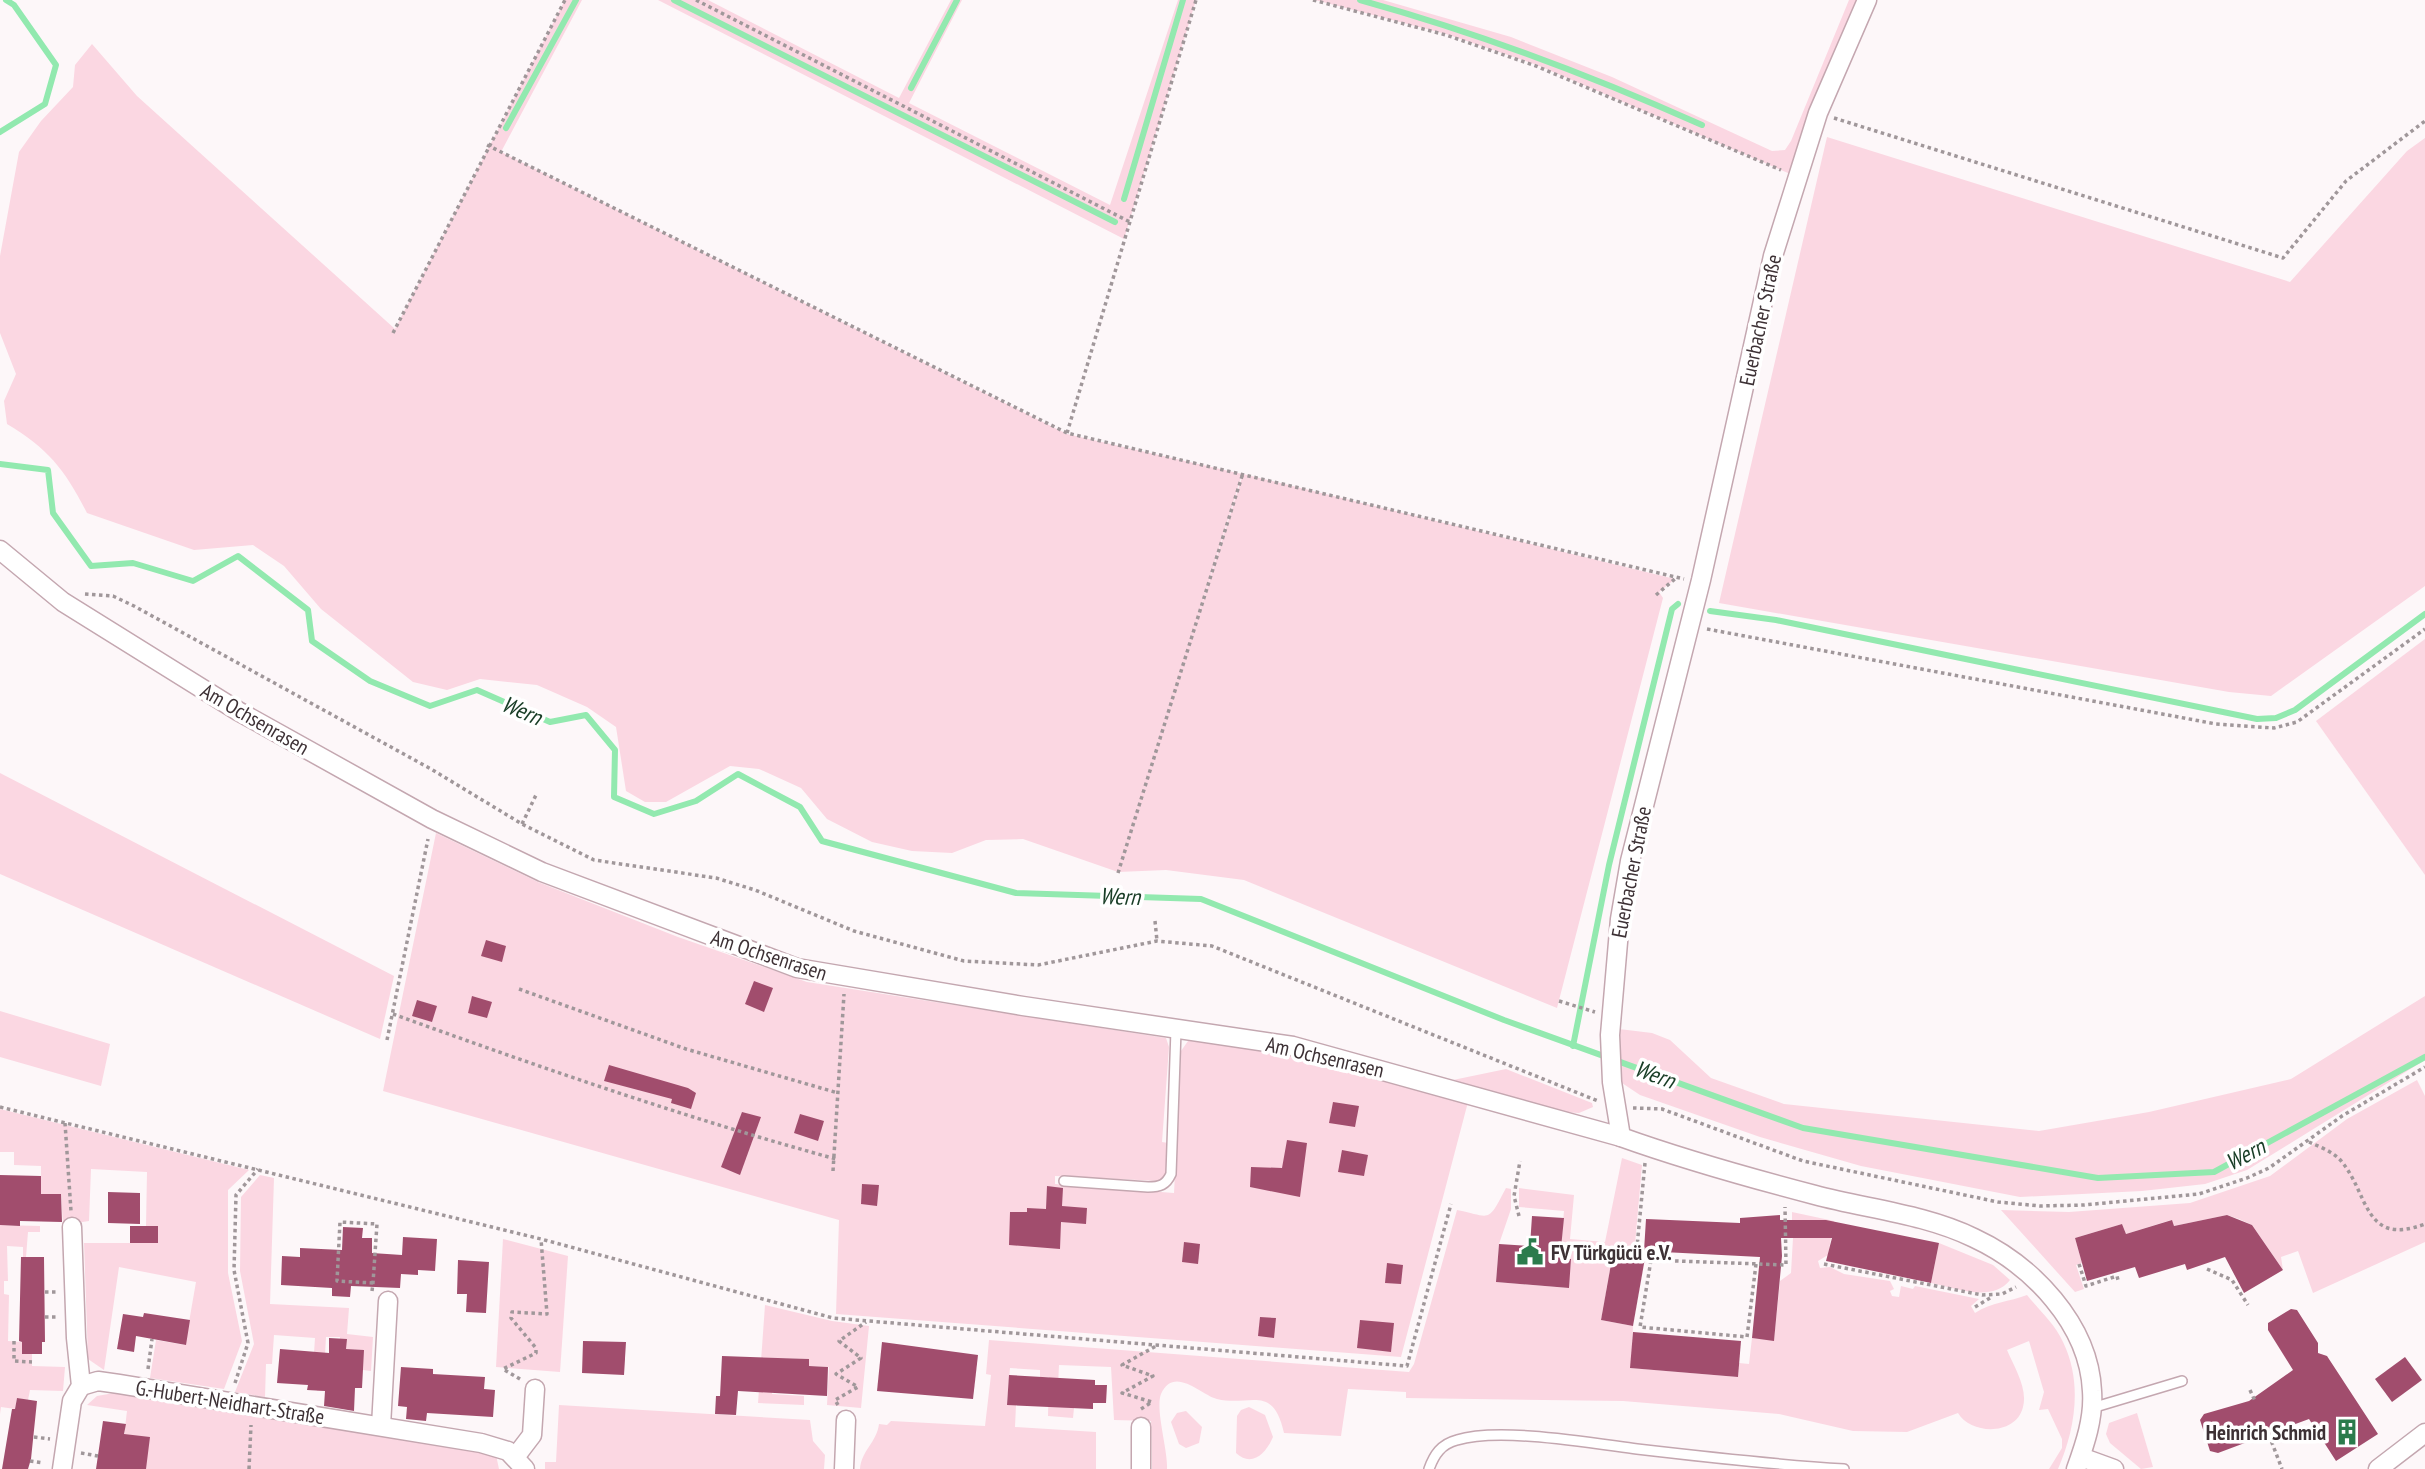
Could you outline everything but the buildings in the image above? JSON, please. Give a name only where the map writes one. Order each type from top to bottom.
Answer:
[{"type":"street","name":"Euerbacher Straße","points":[[1621,1137],[1612,1082],[1610,1034],[1618,931],[1630,861],[1700,580],[1773,256],[1818,113],[1867,0]]},
{"type":"street","name":"Am Ochsenrasen","points":[[0,550],[63,602],[238,711],[432,819],[542,872],[797,968],[844,978],[1293,1046],[1621,1137]]},
{"type":"street","points":[[1621,1137],[1786,1188],[1942,1225],[2001,1252],[2031,1277],[2071,1324],[2091,1375],[2092,1408],[2078,1463],[2114,1469]]},
{"type":"street","points":[[62,1469],[72,1401],[81,1386],[76,1338],[72,1227]]},
{"type":"street","points":[[380,1300],[381,1426]]},
{"type":"street","name":"G.-Hubert-Neidhart-Straße","points":[[81,1386],[97,1381],[481,1443],[499,1447],[520,1462]]},
{"type":"street","points":[[520,1462],[532,1435],[535,1389]]},
{"type":"street","points":[[844,1469],[846,1420]]},
{"type":"street","points":[[1137,1421],[1142,1469]]},
{"type":"street","points":[[2378,1469],[2425,1433]]},
{"type":"lane","points":[[1064,1181],[1158,1187],[1168,1180],[1171,1174],[1176,1030]]},
{"type":"lane","points":[[2092,1408],[2182,1381]]},
{"type":"lane","points":[[1429,1469],[1443,1446],[1454,1440],[1485,1436],[1558,1439],[1765,1464],[1844,1469]]},
{"type":"path","points":[[393,333],[487,145],[565,0]]},
{"type":"path","points":[[696,0],[1130,222]]},
{"type":"path","points":[[1067,433],[1196,0]]},
{"type":"path","points":[[1313,0],[1446,35],[1536,66],[1796,177]]},
{"type":"path","points":[[1818,113],[2283,258],[2346,181],[2425,121]]},
{"type":"path","points":[[487,145],[1067,433],[1676,578],[1700,580]]},
{"type":"path","points":[[1118,873],[1243,473]]},
{"type":"path","points":[[1656,595],[1676,578]]},
{"type":"path","points":[[63,602],[90,593],[124,601],[430,769],[522,824],[594,860],[716,878],[755,890],[854,931],[964,961],[1038,965],[1157,941],[1212,946],[1616,1106],[1662,1110],[1803,1161],[1997,1202],[2040,1206],[2199,1194],[2269,1168],[2342,1116],[2425,1067]]},
{"type":"path","points":[[1688,626],[2216,724],[2274,728],[2297,722],[2425,629]]},
{"type":"path","points":[[522,824],[536,795]]},
{"type":"path","points":[[387,1040],[432,819]]},
{"type":"path","points":[[1155,921],[1157,941]]},
{"type":"path","points":[[833,1171],[836,1159],[844,978]]},
{"type":"path","points":[[519,989],[686,1049],[838,1093]]},
{"type":"path","points":[[1559,1001],[1590,1010]]},
{"type":"path","points":[[393,1014],[563,1076],[736,1132],[836,1159]]},
{"type":"path","points":[[0,1107],[541,1239],[833,1318],[1407,1366],[1451,1204]]},
{"type":"path","points":[[65,1123],[72,1227]]},
{"type":"path","points":[[2309,1142],[2342,1161],[2362,1201],[2382,1225],[2403,1231],[2425,1224]]},
{"type":"path","points":[[1647,1146],[1637,1247],[1651,1260],[1786,1265],[1786,1188]]},
{"type":"path","points":[[1519,1216],[1514,1196],[1520,1161]]},
{"type":"path","points":[[229,1402],[248,1343],[233,1270],[236,1195],[258,1169]]},
{"type":"path","points":[[373,1283],[337,1280],[340,1222],[377,1224],[373,1283],[380,1300]]},
{"type":"path","points":[[535,1389],[503,1368],[536,1353],[536,1348],[511,1318],[512,1312],[547,1314],[541,1239]]},
{"type":"path","points":[[1651,1260],[1640,1327],[1747,1337],[1756,1264]]},
{"type":"path","points":[[1824,1264],[1992,1297]]},
{"type":"path","points":[[2079,1264],[2086,1286],[2117,1276],[2118,1280]]},
{"type":"path","points":[[2207,1269],[2232,1280],[2248,1305]]},
{"type":"path","points":[[1975,1307],[2031,1277]]},
{"type":"path","points":[[846,1420],[835,1400],[859,1387],[836,1374],[861,1358],[839,1340],[866,1322]]},
{"type":"path","points":[[145,1388],[152,1339]]},
{"type":"path","points":[[15,1341],[14,1361],[32,1362]]},
{"type":"path","points":[[1137,1421],[1152,1402],[1122,1393],[1153,1376],[1122,1365],[1156,1346]]},
{"type":"path","points":[[2250,1390],[2255,1401]]},
{"type":"path","points":[[249,1469],[252,1405]]},
{"type":"path","points":[[2269,1435],[2282,1469]]},
{"type":"shaded area","points":[[565,0],[582,0],[501,152],[1067,434],[1242,474],[1186,655],[1243,474],[1675,579],[1659,592],[1663,598],[1557,1008],[1244,880],[1166,870],[1118,872],[1023,839],[986,840],[952,853],[912,851],[872,842],[827,819],[801,788],[759,769],[730,766],[666,802],[645,802],[626,791],[616,727],[587,707],[537,685],[480,679],[447,690],[413,682],[321,609],[284,566],[253,545],[194,550],[87,513],[55,462],[34,442],[7,424],[4,401],[16,374],[0,333],[0,256],[19,152],[41,121],[73,87],[75,65],[92,44],[137,96],[395,329]]},
{"type":"shaded area","points":[[658,0],[708,0],[899,98],[951,0],[962,0],[909,103],[1110,205],[1178,0],[1196,0],[1124,239]]},
{"type":"shaded area","points":[[1315,0],[1383,0],[1511,37],[1612,77],[1772,151],[1785,150],[1791,141],[1849,0],[1866,0],[1795,176],[1537,65],[1446,34]]},
{"type":"shaded area","points":[[1827,137],[2290,282],[2407,151],[2425,138],[2425,586],[2271,696],[2229,692],[1719,603]]},
{"type":"shaded area","points":[[2425,639],[2425,875],[2316,721]]},
{"type":"shaded area","points":[[0,773],[394,976],[380,1039],[0,874]]},
{"type":"shaded area","points":[[436,833],[538,882],[678,937],[807,982],[1166,1038],[1169,1047],[1162,1142],[1168,1143],[1168,1159],[1164,1177],[1160,1181],[1055,1176],[1055,1184],[1174,1193],[1181,1051],[1188,1041],[1195,1039],[1283,1052],[1468,1102],[1401,1357],[836,1314],[839,1220],[383,1091]]},
{"type":"shaded area","points":[[2425,996],[2425,1060],[2247,1170],[2205,1184],[2142,1191],[2020,1197],[1861,1166],[1760,1137],[1640,1095],[1622,1083],[1619,1029],[1652,1033],[1670,1040],[1711,1078],[1784,1104],[2039,1131],[2149,1112],[2291,1079]]},
{"type":"shaded area","points":[[0,1011],[110,1044],[101,1086],[0,1057]]},
{"type":"shaded area","points":[[1506,1069],[1592,1103],[1593,1107],[1579,1113],[1563,1112],[1453,1080]]},
{"type":"shaded area","points":[[2417,1080],[2425,1096],[2425,1242],[2313,1293],[2298,1251],[2281,1257],[2283,1270],[2252,1225],[2227,1215],[2174,1226],[2171,1220],[2126,1234],[2122,1224],[2075,1238],[2082,1263],[2076,1265],[2084,1289],[2075,1292],[2001,1210],[2069,1212],[2190,1203],[2270,1176],[2347,1119]]},
{"type":"shaded area","points":[[0,1109],[249,1170],[228,1190],[228,1273],[242,1341],[224,1389],[150,1378],[156,1340],[185,1345],[196,1282],[119,1267],[104,1370],[88,1359],[84,1243],[158,1243],[158,1226],[146,1226],[147,1172],[91,1169],[89,1221],[63,1225],[61,1194],[41,1194],[41,1166],[14,1165],[14,1152],[0,1152]]},
{"type":"shaded area","points":[[1622,1158],[1642,1165],[1635,1244],[1636,1250],[1645,1258],[1613,1253],[1601,1320],[1633,1326],[1631,1368],[1738,1377],[1739,1363],[1749,1364],[1752,1338],[1774,1340],[1780,1281],[1791,1273],[1793,1238],[1807,1220],[1792,1220],[1792,1212],[1834,1221],[1828,1255],[1818,1261],[1820,1268],[1830,1267],[1844,1274],[1890,1281],[1894,1289],[1890,1291],[1892,1296],[1899,1297],[1901,1286],[1913,1289],[1915,1286],[1979,1299],[1971,1306],[1975,1313],[2027,1295],[2060,1335],[2073,1374],[2075,1390],[2072,1422],[2058,1469],[2049,1469],[2062,1448],[2062,1439],[2048,1409],[2039,1410],[2044,1392],[2029,1341],[2007,1350],[2024,1392],[2023,1407],[2012,1423],[1993,1429],[1973,1425],[1958,1413],[1907,1432],[1853,1431],[1779,1414],[1623,1401],[1406,1398],[1406,1392],[1348,1389],[1341,1436],[1284,1433],[1274,1408],[1267,1402],[1217,1399],[1188,1384],[1173,1382],[1166,1386],[1160,1401],[1167,1469],[1152,1469],[1151,1421],[1114,1420],[1111,1367],[1059,1365],[1057,1406],[1074,1408],[1073,1418],[1048,1416],[1049,1377],[1040,1377],[1040,1370],[1010,1368],[1007,1404],[1016,1405],[1015,1427],[1096,1432],[1096,1469],[860,1469],[879,1424],[887,1425],[891,1421],[985,1426],[991,1375],[986,1374],[989,1340],[1409,1372],[1414,1364],[1457,1210],[1487,1215],[1495,1208],[1506,1188],[1511,1189],[1511,1209],[1499,1244],[1496,1282],[1568,1288],[1571,1259],[1560,1258],[1564,1211],[1519,1207],[1519,1188],[1574,1195],[1570,1239],[1605,1242]]},
{"type":"shaded area","points":[[260,1175],[274,1178],[270,1304],[349,1308],[347,1334],[373,1337],[371,1371],[363,1370],[363,1350],[339,1349],[340,1337],[326,1337],[323,1391],[317,1391],[319,1369],[313,1368],[315,1338],[274,1335],[272,1364],[266,1364],[265,1397],[235,1392],[254,1344],[240,1271],[241,1197]]},
{"type":"shaded area","points":[[0,1225],[40,1226],[40,1232],[28,1232],[26,1257],[23,1257],[23,1247],[7,1246],[8,1281],[4,1281],[4,1294],[9,1295],[8,1341],[22,1342],[22,1354],[32,1354],[32,1366],[65,1367],[63,1391],[30,1390],[28,1400],[17,1398],[15,1409],[1,1407],[0,1414]]},
{"type":"shaded area","points":[[503,1239],[568,1256],[560,1372],[496,1367]]},
{"type":"shaded area","points":[[1939,1243],[1993,1265],[2010,1280],[1994,1291],[1984,1292],[1931,1283]]},
{"type":"shaded area","points":[[765,1305],[832,1321],[869,1326],[861,1408],[827,1405],[829,1367],[809,1366],[808,1359],[773,1358],[772,1394],[804,1396],[804,1405],[758,1403]]},
{"type":"shaded area","points":[[114,1393],[496,1455],[499,1469],[120,1469],[127,1411],[87,1405],[97,1396]]},
{"type":"shaded area","points":[[559,1405],[810,1420],[813,1441],[825,1455],[824,1469],[545,1469],[545,1462],[556,1462]]},
{"type":"shaded area","points":[[1249,1407],[1265,1415],[1273,1437],[1267,1448],[1253,1459],[1236,1453],[1237,1416],[1241,1410]]},
{"type":"shaded area","points":[[1186,1411],[1202,1427],[1199,1443],[1186,1448],[1179,1444],[1171,1422],[1177,1413]]},
{"type":"shaded area","points":[[2137,1413],[2153,1467],[2141,1469],[2110,1443],[2106,1434],[2109,1423]]},
{"type":"waterway","name":"Wern","points":[[0,132],[45,104],[56,65],[14,5],[6,0]]},
{"type":"waterway","points":[[506,128],[576,0]]},
{"type":"waterway","points":[[674,0],[1115,222]]},
{"type":"waterway","points":[[911,88],[957,0]]},
{"type":"waterway","points":[[1124,199],[1183,0]]},
{"type":"waterway","points":[[1360,0],[1448,26],[1534,56],[1702,125]]},
{"type":"waterway","name":"Wern","points":[[0,464],[48,470],[53,513],[91,566],[133,563],[193,581],[238,556],[308,610],[312,641],[370,681],[430,706],[477,690],[550,722],[586,715],[615,750],[614,797],[654,814],[696,801],[738,774],[800,807],[822,841],[1016,893],[1201,899],[1504,1020],[1803,1128],[2098,1178],[2214,1172],[2425,1057]]},
{"type":"waterway","points":[[1573,1046],[1609,865],[1672,609],[1678,604]]},
{"type":"waterway","points":[[1710,611],[1776,620],[2257,719],[2276,718],[2295,710],[2425,614]]},
{"type":"place","name":"FV Türkgücü e.V.","points":[[1530,1252]]},
{"type":"place","name":"Heinrich Schmid","points":[[2347,1432]]}]
